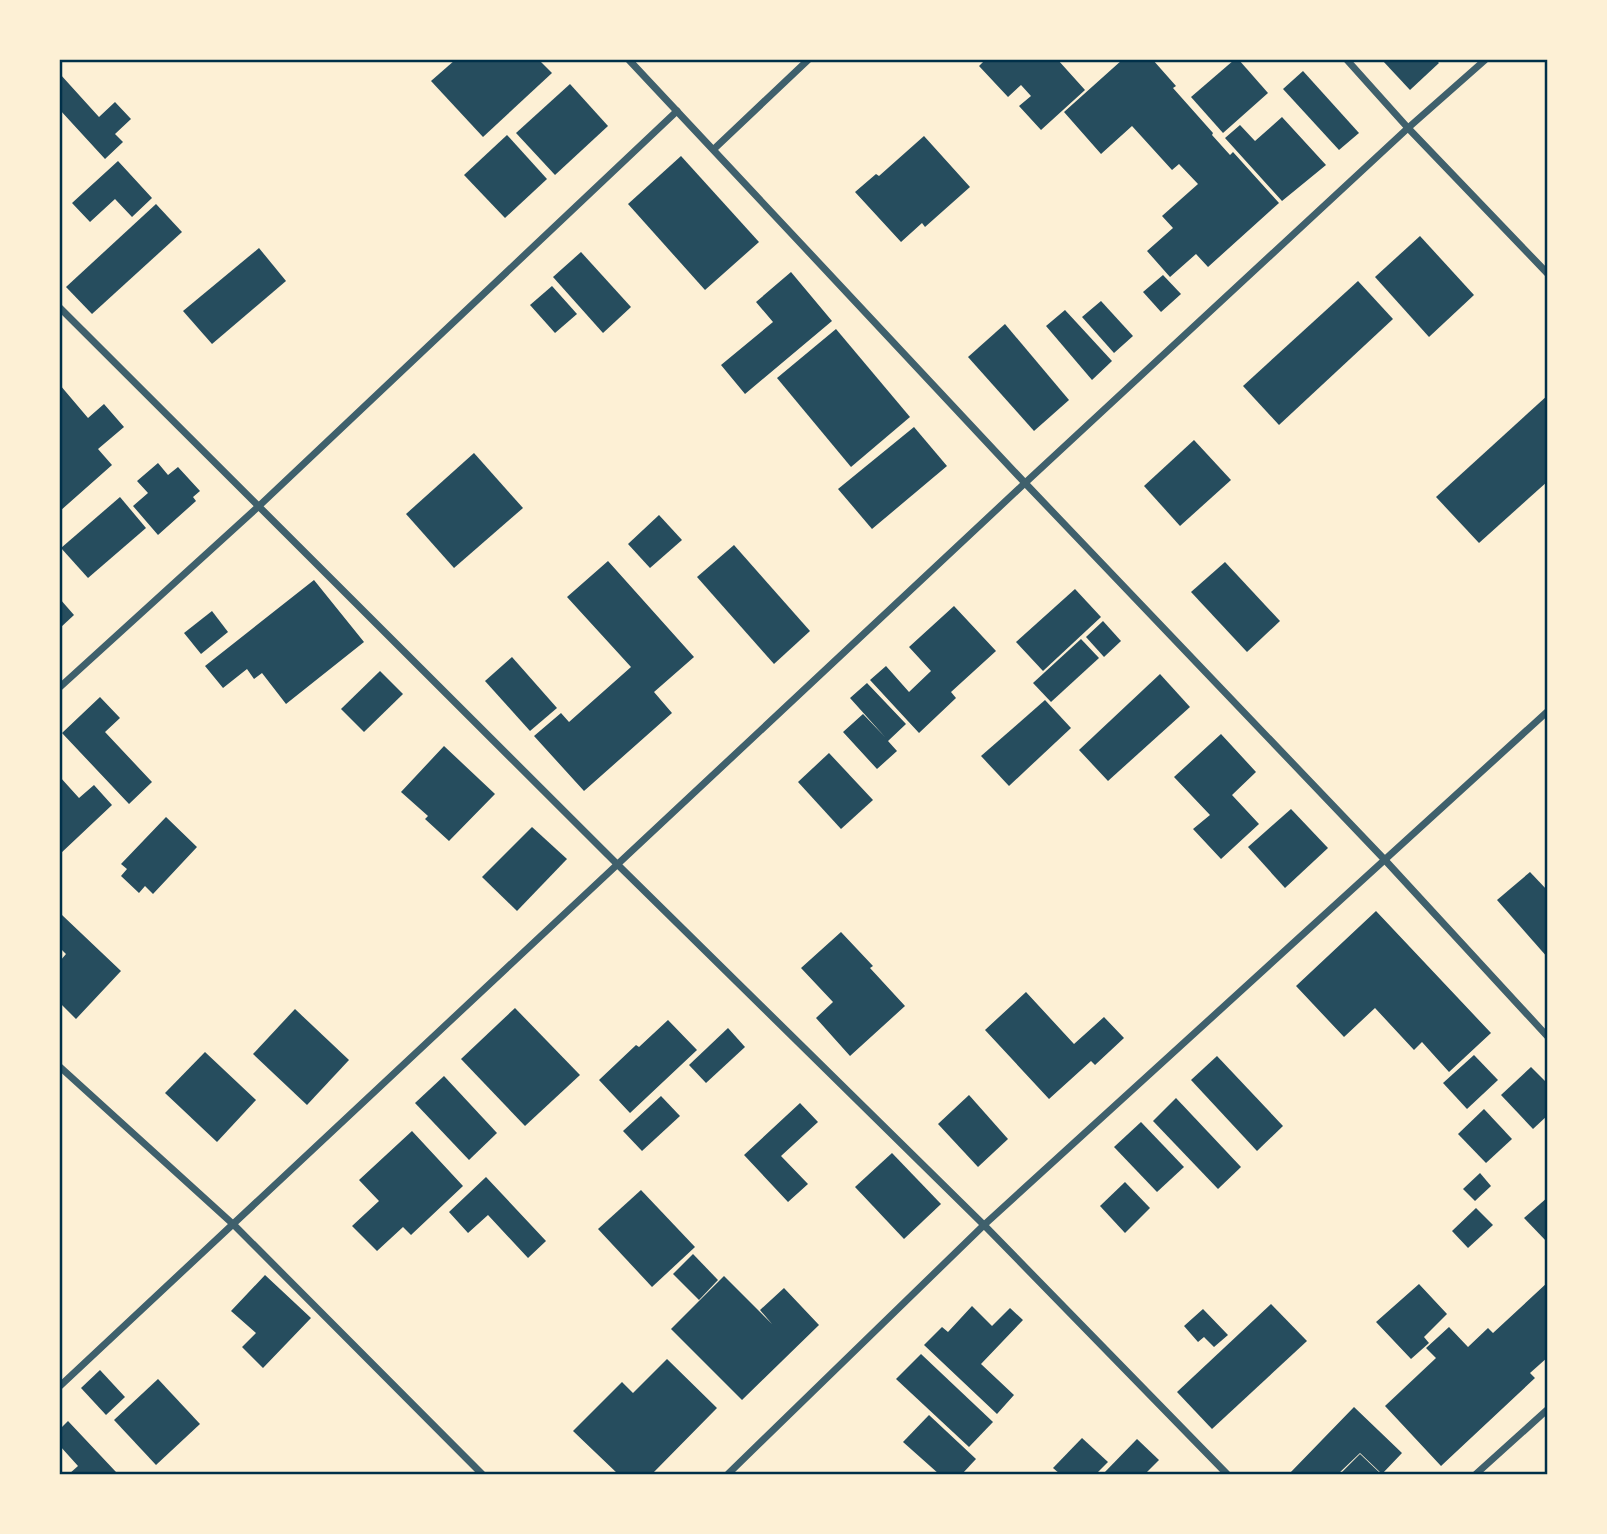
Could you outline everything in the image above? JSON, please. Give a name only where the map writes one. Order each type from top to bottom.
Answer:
[{"type":"street","points":[[629,60],[1025,483],[1384,859],[1548,1037]]},
{"type":"street","points":[[714,149],[808,60]]},
{"type":"street","points":[[1347,60],[1548,274]]},
{"type":"street","points":[[60,1386],[1025,483],[1485,60]]},
{"type":"street","points":[[60,688],[259,506],[677,111]]},
{"type":"street","points":[[60,309],[984,1225],[1227,1475]]},
{"type":"street","points":[[728,1475],[984,1225],[1548,711]]},
{"type":"street","points":[[60,1068],[234,1225],[482,1475]]},
{"type":"street","points":[[1476,1475],[1548,1409]]},
{"type":"building","points":[[455,60],[539,60],[552,73],[483,137],[431,81]]},
{"type":"building","points":[[985,60],[1058,60],[1085,90],[1041,130],[1019,106],[1031,96],[1021,85],[1008,97],[979,66]]},
{"type":"building","points":[[1122,60],[1153,60],[1212,135],[1230,155],[1233,152],[1279,203],[1208,267],[1196,254],[1170,277],[1147,251],[1173,228],[1162,216],[1198,184],[1179,164],[1172,170],[1132,126],[1101,154],[1064,112]]},
{"type":"building","points":[[1234,60],[1239,60],[1268,93],[1223,133],[1191,97]]},
{"type":"building","points":[[1382,60],[1436,60],[1439,63],[1410,90]]},
{"type":"building","points":[[1303,71],[1359,133],[1339,150],[1283,89]]},
{"type":"building","points":[[60,74],[99,117],[115,102],[131,119],[115,134],[123,142],[105,159],[60,110]]},
{"type":"building","points":[[570,84],[608,126],[555,175],[516,133]]},
{"type":"building","points":[[1282,117],[1326,165],[1282,201],[1225,138],[1240,125],[1255,141]]},
{"type":"building","points":[[507,135],[547,179],[505,218],[464,175]]},
{"type":"building","points":[[924,136],[970,187],[925,227],[922,223],[901,242],[855,192],[876,174],[879,176]]},
{"type":"building","points":[[681,156],[759,242],[705,290],[628,204]]},
{"type":"building","points":[[118,161],[152,198],[132,217],[115,199],[90,222],[72,203]]},
{"type":"building","points":[[156,204],[182,232],[92,314],[66,287]]},
{"type":"building","points":[[1420,236],[1474,295],[1429,337],[1375,277]]},
{"type":"building","points":[[259,248],[286,281],[212,344],[183,311]]},
{"type":"building","points":[[581,252],[631,307],[603,333],[553,277]]},
{"type":"building","points":[[791,272],[832,321],[745,394],[721,365],[773,322],[756,302]]},
{"type":"building","points":[[1163,275],[1181,294],[1161,312],[1143,292]]},
{"type":"building","points":[[1358,281],[1393,319],[1279,425],[1243,386]]},
{"type":"building","points":[[552,286],[577,314],[555,333],[530,305]]},
{"type":"building","points":[[1101,301],[1133,336],[1114,353],[1082,317]]},
{"type":"building","points":[[1065,310],[1112,361],[1092,380],[1046,326]]},
{"type":"building","points":[[1005,324],[1069,400],[1034,431],[968,357]]},
{"type":"building","points":[[836,329],[910,417],[851,467],[777,378]]},
{"type":"building","points":[[60,385],[88,418],[104,404],[124,427],[98,449],[112,465],[60,511]]},
{"type":"building","points":[[1548,395],[1548,481],[1479,543],[1436,497]]},
{"type":"building","points":[[914,427],[947,466],[872,529],[838,489]]},
{"type":"building","points":[[1194,440],[1231,480],[1180,526],[1144,486]]},
{"type":"building","points":[[474,453],[523,508],[454,568],[406,514]]},
{"type":"building","points":[[158,463],[168,475],[178,467],[200,491],[193,497],[196,501],[158,535],[133,506],[148,493],[137,481]]},
{"type":"building","points":[[120,497],[146,528],[88,578],[61,548]]},
{"type":"building","points":[[659,515],[682,540],[650,568],[628,544]]},
{"type":"building","points":[[734,545],[810,631],[774,664],[697,577]]},
{"type":"building","points":[[608,561],[694,657],[654,692],[672,713],[584,791],[534,736],[561,713],[569,722],[631,667],[567,597]]},
{"type":"building","points":[[1225,562],[1280,621],[1247,652],[1191,592]]},
{"type":"building","points":[[314,580],[364,642],[286,704],[262,673],[254,679],[247,669],[223,688],[205,666]]},
{"type":"building","points":[[1075,589],[1101,617],[1043,671],[1016,642]]},
{"type":"building","points":[[60,599],[74,615],[60,628]]},
{"type":"building","points":[[954,606],[996,651],[951,692],[956,698],[919,733],[870,680],[886,666],[909,692],[931,671],[909,647]]},
{"type":"building","points":[[212,611],[228,632],[201,654],[184,633]]},
{"type":"building","points":[[1103,621],[1121,641],[1104,657],[1086,637]]},
{"type":"building","points":[[1081,639],[1099,658],[1051,702],[1033,683]]},
{"type":"building","points":[[512,657],[557,708],[530,731],[485,681]]},
{"type":"building","points":[[380,671],[403,694],[364,732],[341,709]]},
{"type":"building","points":[[1160,674],[1190,707],[1108,781],[1079,750]]},
{"type":"building","points":[[867,683],[906,724],[888,741],[897,751],[877,769],[843,732],[863,714],[885,737],[850,698]]},
{"type":"building","points":[[100,697],[120,718],[105,732],[152,782],[129,804],[62,733]]},
{"type":"building","points":[[1045,700],[1071,728],[1009,786],[981,756]]},
{"type":"building","points":[[1221,734],[1256,772],[1232,795],[1259,824],[1221,859],[1193,829],[1210,815],[1174,777]]},
{"type":"building","points":[[444,746],[495,794],[449,841],[425,819],[428,816],[401,792]]},
{"type":"building","points":[[829,753],[873,800],[841,829],[798,782]]},
{"type":"building","points":[[60,777],[79,798],[94,785],[112,805],[60,854]]},
{"type":"building","points":[[1291,809],[1328,848],[1285,888],[1248,847]]},
{"type":"building","points":[[166,817],[197,847],[153,894],[145,886],[139,893],[121,876],[127,869],[121,864]]},
{"type":"building","points":[[532,827],[567,859],[517,911],[482,877]]},
{"type":"building","points":[[1530,872],[1548,891],[1548,958],[1497,900]]},
{"type":"building","points":[[1376,911],[1491,1033],[1449,1072],[1422,1042],[1414,1050],[1375,1008],[1344,1037],[1296,986]]},
{"type":"building","points":[[62,915],[121,971],[76,1019],[60,1003],[60,961],[66,954],[60,948]]},
{"type":"building","points":[[841,932],[905,1006],[850,1056],[816,1018],[833,1002],[801,968]]},
{"type":"building","points":[[1026,992],[1074,1044],[1104,1017],[1124,1038],[1095,1065],[1091,1061],[1049,1099],[985,1030]]},
{"type":"building","points":[[515,1008],[580,1075],[525,1126],[461,1059]]},
{"type":"building","points":[[295,1009],[349,1060],[307,1105],[253,1054]]},
{"type":"building","points":[[668,1020],[697,1050],[630,1113],[599,1080],[636,1045],[639,1047]]},
{"type":"building","points":[[728,1028],[745,1047],[706,1083],[689,1065]]},
{"type":"building","points":[[205,1052],[256,1100],[217,1142],[165,1093]]},
{"type":"building","points":[[1474,1055],[1498,1080],[1467,1109],[1443,1083]]},
{"type":"building","points":[[1217,1056],[1283,1126],[1257,1151],[1191,1080]]},
{"type":"building","points":[[1531,1067],[1548,1084],[1548,1115],[1533,1129],[1501,1095]]},
{"type":"building","points":[[444,1076],[497,1133],[469,1160],[415,1103]]},
{"type":"building","points":[[969,1095],[1008,1139],[978,1167],[938,1124]]},
{"type":"building","points":[[661,1096],[680,1116],[642,1151],[623,1131]]},
{"type":"building","points":[[1176,1098],[1241,1167],[1218,1189],[1153,1121]]},
{"type":"building","points":[[800,1103],[818,1122],[781,1156],[808,1184],[788,1202],[744,1155]]},
{"type":"building","points":[[1484,1109],[1512,1139],[1486,1163],[1458,1134]]},
{"type":"building","points":[[1141,1122],[1184,1167],[1157,1192],[1114,1147]]},
{"type":"building","points":[[412,1131],[463,1186],[411,1235],[403,1227],[377,1251],[352,1226],[379,1201],[359,1180]]},
{"type":"building","points":[[892,1153],[941,1204],[904,1239],[855,1187]]},
{"type":"building","points":[[1480,1173],[1491,1186],[1475,1201],[1463,1189]]},
{"type":"building","points":[[486,1177],[546,1241],[528,1258],[488,1215],[468,1233],[449,1212]]},
{"type":"building","points":[[1125,1182],[1150,1208],[1125,1233],[1100,1206]]},
{"type":"building","points":[[641,1190],[695,1247],[652,1287],[598,1229]]},
{"type":"building","points":[[1548,1197],[1548,1243],[1524,1218]]},
{"type":"building","points":[[1476,1208],[1493,1225],[1468,1248],[1452,1231]]},
{"type":"building","points":[[693,1254],[718,1280],[699,1300],[673,1274]]},
{"type":"building","points":[[265,1275],[311,1318],[263,1368],[242,1347],[256,1333],[231,1311]]},
{"type":"building","points":[[724,1276],[772,1324],[760,1310],[784,1288],[819,1325],[742,1400],[671,1329]]},
{"type":"building","points":[[1548,1282],[1548,1357],[1530,1373],[1535,1378],[1441,1466],[1385,1406],[1436,1358],[1426,1348],[1449,1327],[1468,1347],[1488,1328],[1493,1333]]},
{"type":"building","points":[[1419,1284],[1447,1314],[1424,1337],[1429,1343],[1411,1359],[1376,1322]]},
{"type":"building","points":[[1271,1304],[1307,1341],[1212,1429],[1177,1392]]},
{"type":"building","points":[[972,1306],[992,1326],[1010,1308],[1023,1320],[981,1364],[1014,1395],[997,1414],[924,1345],[942,1327],[948,1332]]},
{"type":"building","points":[[1203,1309],[1228,1335],[1214,1347],[1204,1337],[1198,1342],[1184,1326]]},
{"type":"building","points":[[921,1354],[993,1422],[969,1447],[896,1379]]},
{"type":"building","points":[[667,1359],[717,1408],[652,1474],[618,1474],[573,1431],[622,1382],[633,1393]]},
{"type":"building","points":[[100,1370],[125,1397],[106,1415],[81,1388]]},
{"type":"building","points":[[158,1379],[200,1424],[156,1465],[114,1420]]},
{"type":"building","points":[[1354,1407],[1402,1453],[1382,1474],[1360,1453],[1338,1474],[1289,1474]]},
{"type":"building","points":[[929,1415],[976,1459],[962,1474],[939,1474],[903,1442]]},
{"type":"building","points":[[68,1421],[116,1472],[114,1474],[69,1474],[78,1466],[60,1446],[60,1429]]},
{"type":"building","points":[[1082,1438],[1108,1462],[1096,1474],[1060,1474],[1053,1468]]},
{"type":"building","points":[[1137,1439],[1159,1460],[1145,1474],[1103,1474]]},
{"type":"building","points":[[1360,1454],[1381,1474],[1340,1474]]}]
